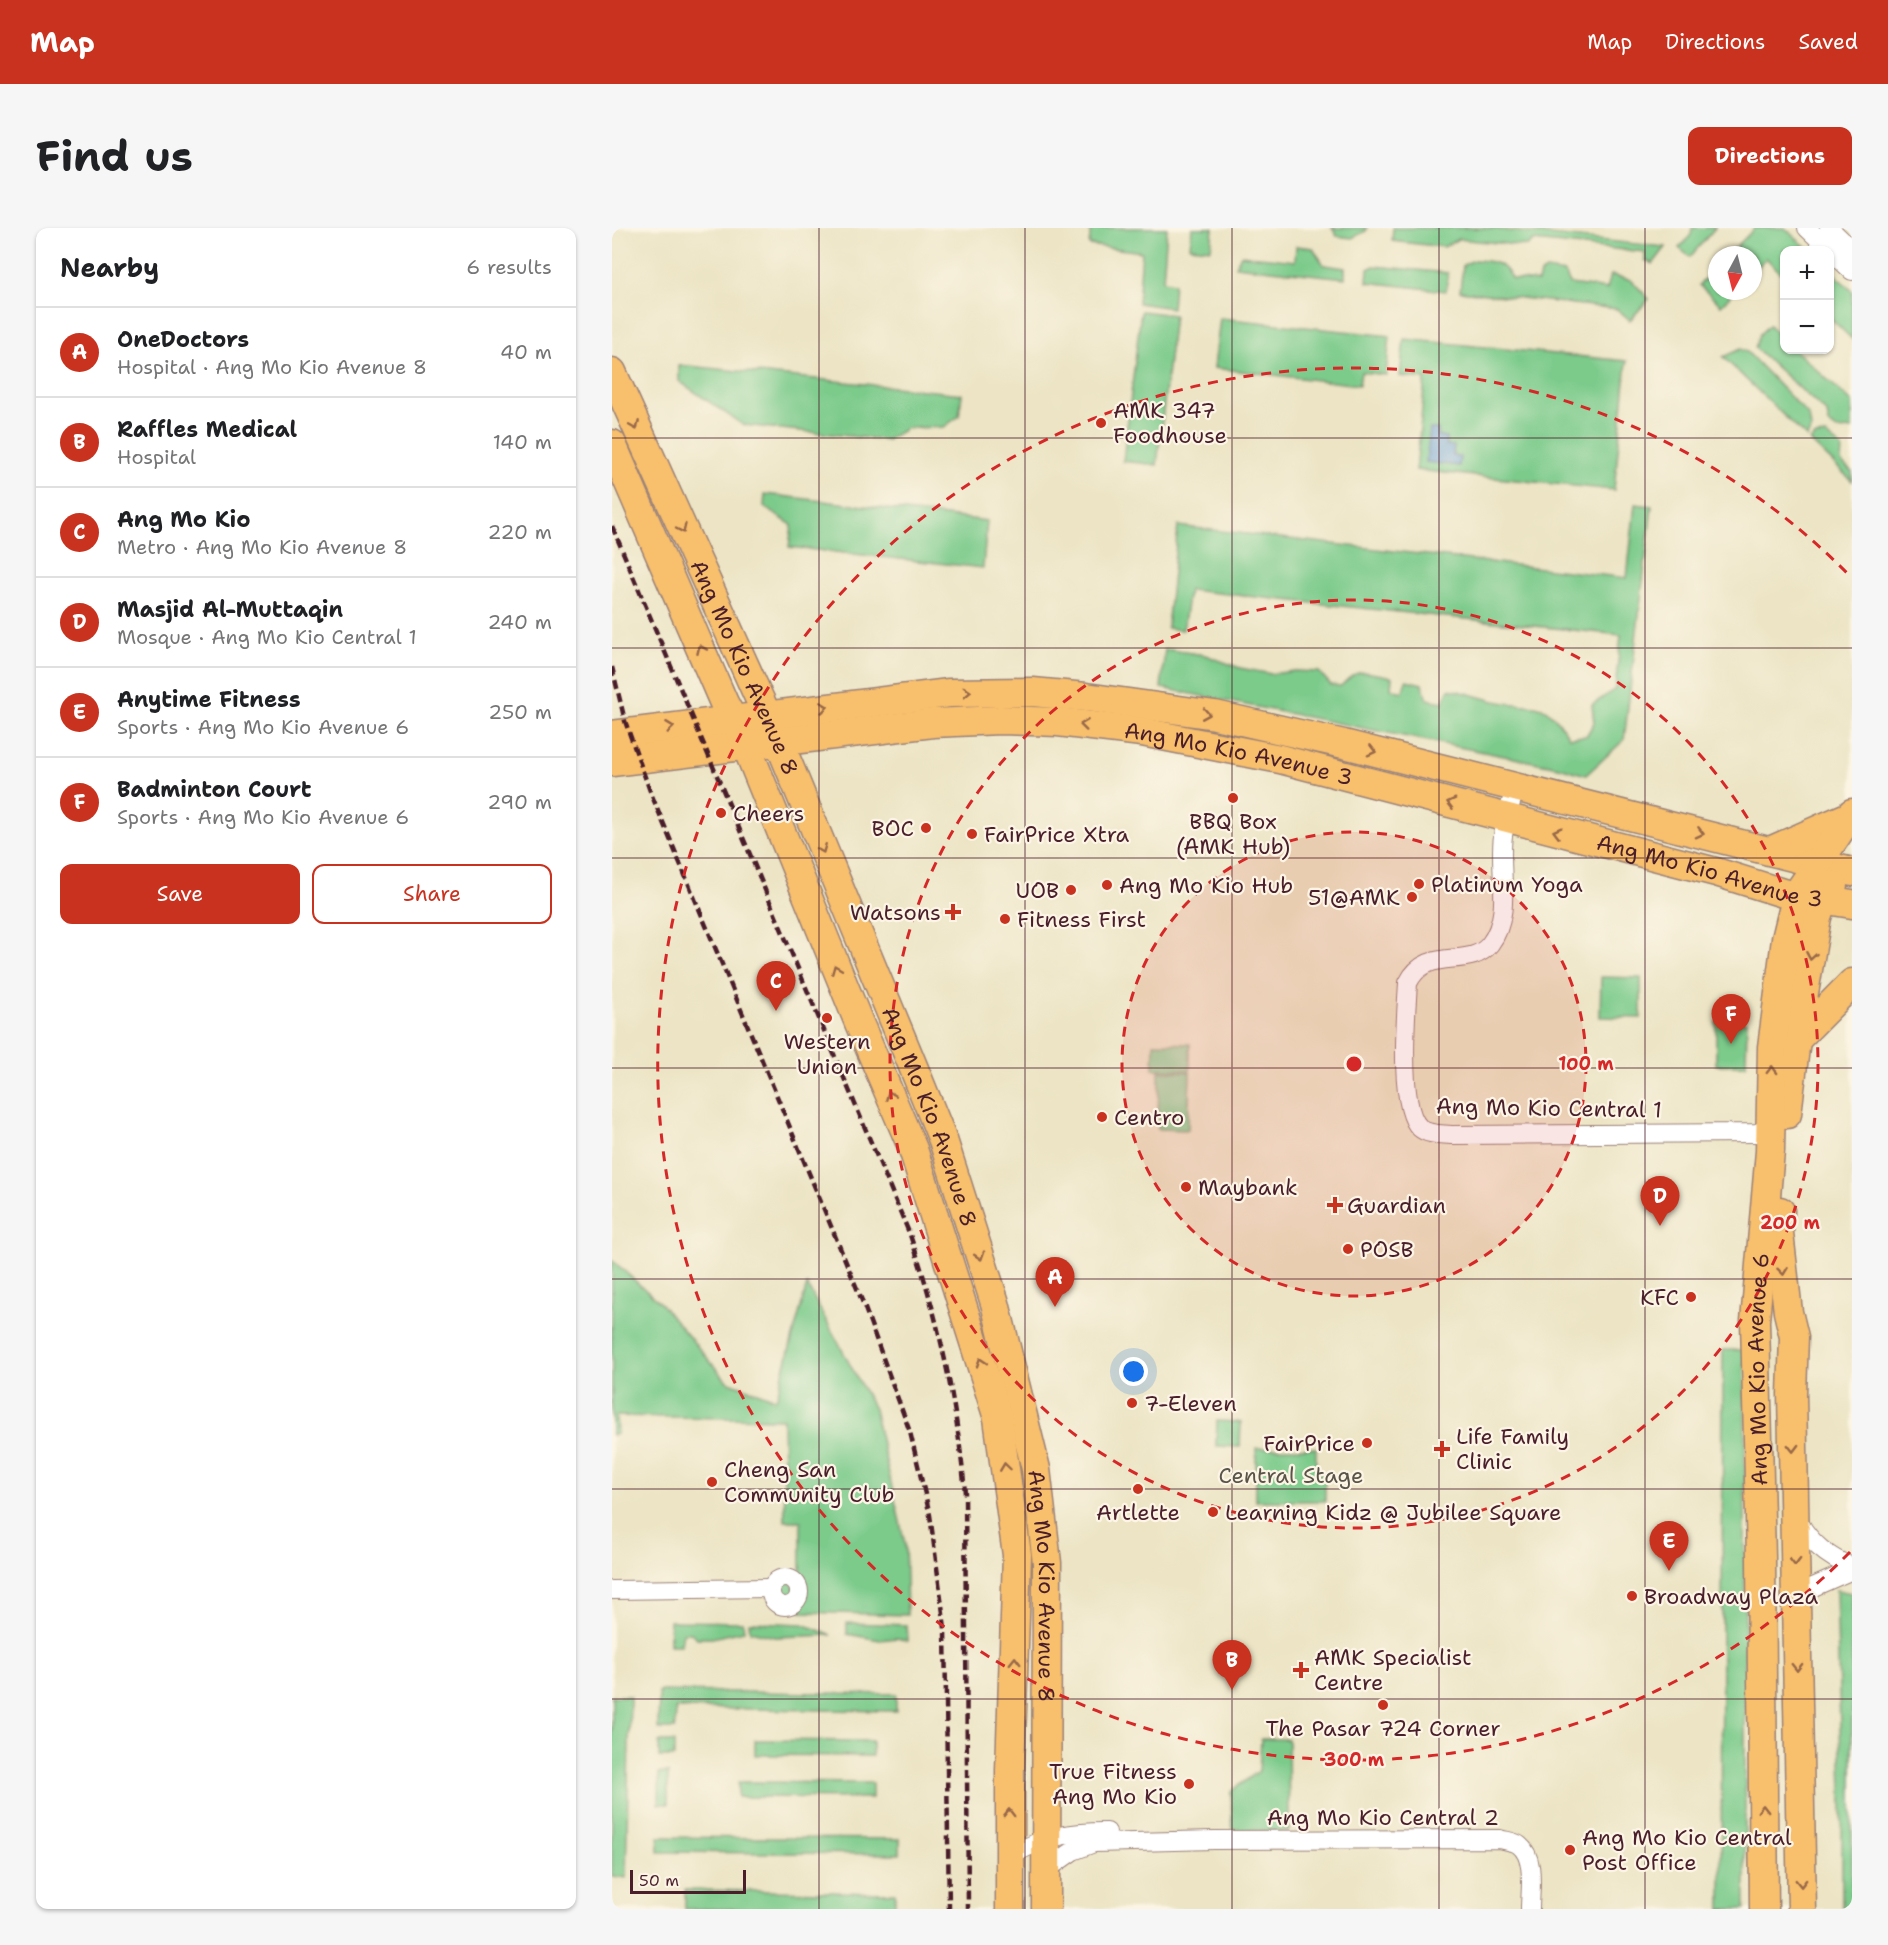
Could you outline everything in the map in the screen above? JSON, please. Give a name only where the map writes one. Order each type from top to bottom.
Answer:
[{"type":"main road","name":"Ang Mo Kio Avenue 8","points":[[612,372],[779,742],[943,1140],[995,1303],[1036,1469],[1047,1574],[1049,1675],[1046,1909]]},
{"type":"main road","name":"Ang Mo Kio Avenue 8","points":[[612,444],[746,746],[913,1149],[998,1418],[1017,1555],[1010,1770],[1010,1909]]},
{"type":"main road","name":"Ang Mo Kio Avenue 3","points":[[612,735],[949,693],[1033,692],[1086,697],[1215,715],[1355,747],[1770,850],[1841,864]]},
{"type":"main road","name":"Ang Mo Kio Avenue 3","points":[[612,762],[779,742],[818,735],[933,723],[1000,720],[1058,722],[1210,744],[1314,767],[1716,872],[1784,893],[1852,904]]},
{"type":"main road","points":[[794,779],[804,750],[818,735]]},
{"type":"main road","points":[[1770,850],[1850,815]]},
{"type":"main road","name":"Ang Mo Kio Avenue 6","points":[[1764,1909],[1761,1557],[1755,1321],[1772,1047],[1786,939],[1810,896],[1841,864],[1850,815]]},
{"type":"main road","points":[[1716,872],[1773,906],[1784,924],[1786,939]]},
{"type":"main road","name":"Ang Mo Kio Avenue 6","points":[[1802,1909],[1792,1394],[1794,1337],[1788,1312],[1779,1233],[1785,1128],[1796,1040],[1817,917],[1810,896]]},
{"type":"main road","points":[[1796,1040],[1852,983]]},
{"type":"street","points":[[1807,228],[1852,271]]},
{"type":"street","points":[[1829,228],[1852,250]]},
{"type":"street","name":"Ang Mo Kio Central 1","points":[[1515,788],[1503,837],[1502,908],[1494,938],[1489,946],[1472,955],[1426,963],[1412,974],[1408,983],[1406,1088],[1407,1101],[1414,1120],[1421,1129],[1430,1133],[1451,1135],[1766,1137]]},
{"type":"street","points":[[1795,1514],[1812,1541],[1836,1560],[1852,1568]]},
{"type":"street","points":[[1796,1609],[1811,1588],[1852,1568]]},
{"type":"street","points":[[612,1590],[739,1590],[771,1593]]},
{"type":"street","name":"Ang Mo Kio Central 2","points":[[1010,1857],[1046,1838],[1070,1833],[1172,1833],[1205,1835],[1214,1840]]},
{"type":"street","name":"Ang Mo Kio Central 2","points":[[1046,1870],[1072,1851],[1094,1843],[1214,1840],[1500,1839],[1518,1844],[1526,1855],[1530,1868],[1530,1909]]},
{"type":"green space","points":[[1091,228],[1167,228],[1163,281],[1174,283],[1172,308],[1138,303],[1142,252],[1089,245]]},
{"type":"green space","points":[[1192,228],[1213,228],[1211,249],[1190,247]]},
{"type":"green space","points":[[1332,228],[1367,228],[1366,231],[1352,238],[1337,236]]},
{"type":"green space","points":[[1393,228],[1484,228],[1666,247],[1653,264],[1645,260],[1645,252],[1533,241],[1528,246],[1458,239],[1444,247],[1392,241]]},
{"type":"green space","points":[[1692,228],[1715,228],[1690,257],[1679,248],[1691,235]]},
{"type":"green space","points":[[1755,228],[1785,228],[1805,246],[1780,246],[1780,272],[1766,258],[1762,262],[1762,246],[1737,246]]},
{"type":"green space","points":[[1296,246],[1313,248],[1324,265],[1345,268],[1345,278],[1235,266],[1241,255],[1295,261]]},
{"type":"green space","points":[[1474,260],[1501,266],[1512,279],[1538,282],[1540,274],[1546,270],[1565,273],[1570,284],[1607,289],[1611,275],[1631,280],[1649,299],[1630,320],[1617,309],[1460,291],[1463,265]]},
{"type":"green space","points":[[1374,266],[1448,273],[1446,291],[1367,282],[1368,269]]},
{"type":"green space","points":[[1834,274],[1852,291],[1852,339],[1834,322]]},
{"type":"green space","points":[[1708,276],[1708,293],[1699,285]]},
{"type":"green space","points":[[1716,300],[1726,300],[1721,305]]},
{"type":"green space","points":[[1141,311],[1174,315],[1157,465],[1123,461]]},
{"type":"green space","points":[[1220,318],[1390,336],[1386,375],[1361,372],[1359,385],[1214,368]]},
{"type":"green space","points":[[1769,325],[1780,336],[1780,354],[1799,354],[1852,402],[1852,429],[1837,430],[1829,424],[1827,413],[1755,348],[1759,335]]},
{"type":"green space","points":[[1404,339],[1627,361],[1614,490],[1416,470],[1425,379],[1400,376]]},
{"type":"green space","points":[[1740,349],[1747,352],[1809,416],[1811,428],[1807,438],[1723,357]]},
{"type":"green space","points":[[679,365],[962,394],[959,416],[944,427],[907,428],[887,440],[743,425],[679,381]]},
{"type":"green space","points":[[1826,435],[1842,448],[1841,462],[1852,472],[1852,481],[1810,441],[1816,436]]},
{"type":"green space","points":[[765,494],[987,521],[983,568],[789,547],[792,525],[764,507]]},
{"type":"green space","points":[[1635,504],[1652,506],[1624,740],[1586,775],[1559,767],[1161,688],[1165,649],[1205,655],[1240,668],[1271,674],[1295,671],[1319,672],[1331,685],[1341,686],[1353,675],[1364,672],[1392,677],[1391,689],[1403,692],[1406,680],[1422,684],[1427,699],[1443,702],[1449,689],[1495,701],[1538,707],[1552,715],[1569,737],[1586,736],[1594,723],[1592,705],[1615,689],[1621,635],[1189,590],[1183,630],[1167,628],[1178,526],[1627,578]]},
{"type":"green space","points":[[1601,977],[1641,978],[1641,1018],[1600,1017]]},
{"type":"green space","points":[[1716,1022],[1747,1022],[1746,1065],[1716,1065]]},
{"type":"green space","points":[[1154,1043],[1190,1044],[1190,1070],[1153,1069]]},
{"type":"green space","points":[[1159,1071],[1190,1072],[1188,1130],[1158,1129]]},
{"type":"green space","points":[[612,1260],[660,1303],[727,1381],[776,1399],[807,1285],[874,1409],[905,1544],[907,1615],[801,1612],[801,1521],[785,1521],[783,1419],[616,1416],[617,1434],[612,1435]]},
{"type":"green space","points":[[1723,1350],[1745,1350],[1745,1909],[1721,1909]]},
{"type":"green space","points":[[1217,1421],[1241,1422],[1240,1447],[1216,1446]]},
{"type":"green space","name":"Central Stage","points":[[1256,1448],[1316,1448],[1316,1474],[1325,1474],[1325,1501],[1256,1501]]},
{"type":"green space","points":[[785,1581],[792,1584],[795,1591],[792,1598],[785,1601],[778,1598],[775,1591],[778,1584]]},
{"type":"green space","points":[[1836,1590],[1852,1593],[1852,1909],[1842,1909],[1842,1793]]},
{"type":"green space","points":[[670,1621],[743,1622],[744,1631],[712,1638],[697,1638],[691,1633],[683,1633],[681,1645],[670,1645]]},
{"type":"green space","points":[[749,1622],[803,1624],[831,1635],[775,1637],[750,1631]]},
{"type":"green space","points":[[847,1623],[907,1625],[908,1641],[897,1638],[880,1640],[847,1634]]},
{"type":"green space","points":[[659,1691],[896,1694],[896,1711],[676,1708],[675,1729],[658,1729]]},
{"type":"green space","points":[[612,1696],[630,1696],[626,1878],[612,1876]]},
{"type":"green space","points":[[1261,1739],[1288,1739],[1289,1831],[1232,1830],[1231,1791],[1259,1771]]},
{"type":"green space","points":[[755,1740],[872,1741],[872,1756],[755,1755]]},
{"type":"green space","points":[[659,1742],[674,1742],[674,1757],[659,1757]]},
{"type":"green space","points":[[659,1773],[668,1773],[668,1804],[659,1804]]},
{"type":"green space","points":[[738,1782],[872,1783],[872,1798],[738,1797]]},
{"type":"green space","points":[[659,1837],[900,1839],[900,1854],[659,1852]]},
{"type":"green space","points":[[685,1890],[895,1893],[895,1909],[685,1909]]},
{"type":"water","points":[[1430,429],[1438,429],[1438,436],[1446,437],[1446,445],[1454,446],[1453,455],[1460,457],[1459,466],[1426,462]]},
{"type":"railway","points":[[612,526],[910,1235],[930,1298],[952,1394],[965,1493],[968,1909]]},
{"type":"railway","points":[[612,667],[625,721],[650,791],[863,1303],[910,1432],[930,1515],[945,1628],[949,1909]]},
{"type":"place","name":"AMK 347 Foodhouse","points":[[1101,423]]},
{"type":"place","name":"BBQ Box (AMK Hub)","points":[[1233,798]]},
{"type":"place","name":"Cheers","points":[[721,813]]},
{"type":"place","name":"BOC","points":[[926,828]]},
{"type":"place","name":"FairPrice Xtra","points":[[972,834]]},
{"type":"place","name":"Platinum Yoga","points":[[1419,884]]},
{"type":"place","name":"Ang Mo Kio Hub","points":[[1107,885]]},
{"type":"place","name":"UOB","points":[[1071,890]]},
{"type":"place","name":"51@AMK","points":[[1412,897]]},
{"type":"place","name":"Watsons","points":[[953,912]]},
{"type":"place","name":"Fitness First","points":[[1005,919]]},
{"type":"place","name":"Ang Mo Kio","points":[[776,1011]]},
{"type":"place","name":"Western Union","points":[[827,1018]]},
{"type":"place","name":"Badminton Court","points":[[1731,1044]]},
{"type":"place","name":"Centro","points":[[1102,1117]]},
{"type":"place","name":"Maybank","points":[[1186,1187]]},
{"type":"place","name":"Guardian","points":[[1335,1205]]},
{"type":"place","name":"Masjid Al-Muttaqin","points":[[1660,1226]]},
{"type":"place","name":"POSB","points":[[1348,1249]]},
{"type":"place","name":"KFC","points":[[1691,1297]]},
{"type":"place","name":"OneDoctors","points":[[1055,1307]]},
{"type":"place","name":"7-Eleven","points":[[1132,1403]]},
{"type":"place","name":"FairPrice","points":[[1367,1443]]},
{"type":"place","name":"Life Family Clinic","points":[[1442,1449]]},
{"type":"place","name":"Cheng San Community Club","points":[[712,1482]]},
{"type":"place","name":"Artlette","points":[[1138,1489]]},
{"type":"place","name":"Learning Kidz @ Jubilee Square","points":[[1213,1512]]},
{"type":"place","name":"Anytime Fitness","points":[[1669,1571]]},
{"type":"place","name":"Broadway Plaza","points":[[1632,1596]]},
{"type":"place","name":"AMK Specialist Centre","points":[[1301,1670]]},
{"type":"place","name":"Raffles Medical","points":[[1232,1690]]},
{"type":"place","name":"The Pasar 724 Corner","points":[[1383,1705]]},
{"type":"place","name":"True Fitness Ang Mo Kio","points":[[1189,1784]]},
{"type":"place","name":"Ang Mo Kio Central Post Office","points":[[1570,1850]]}]
